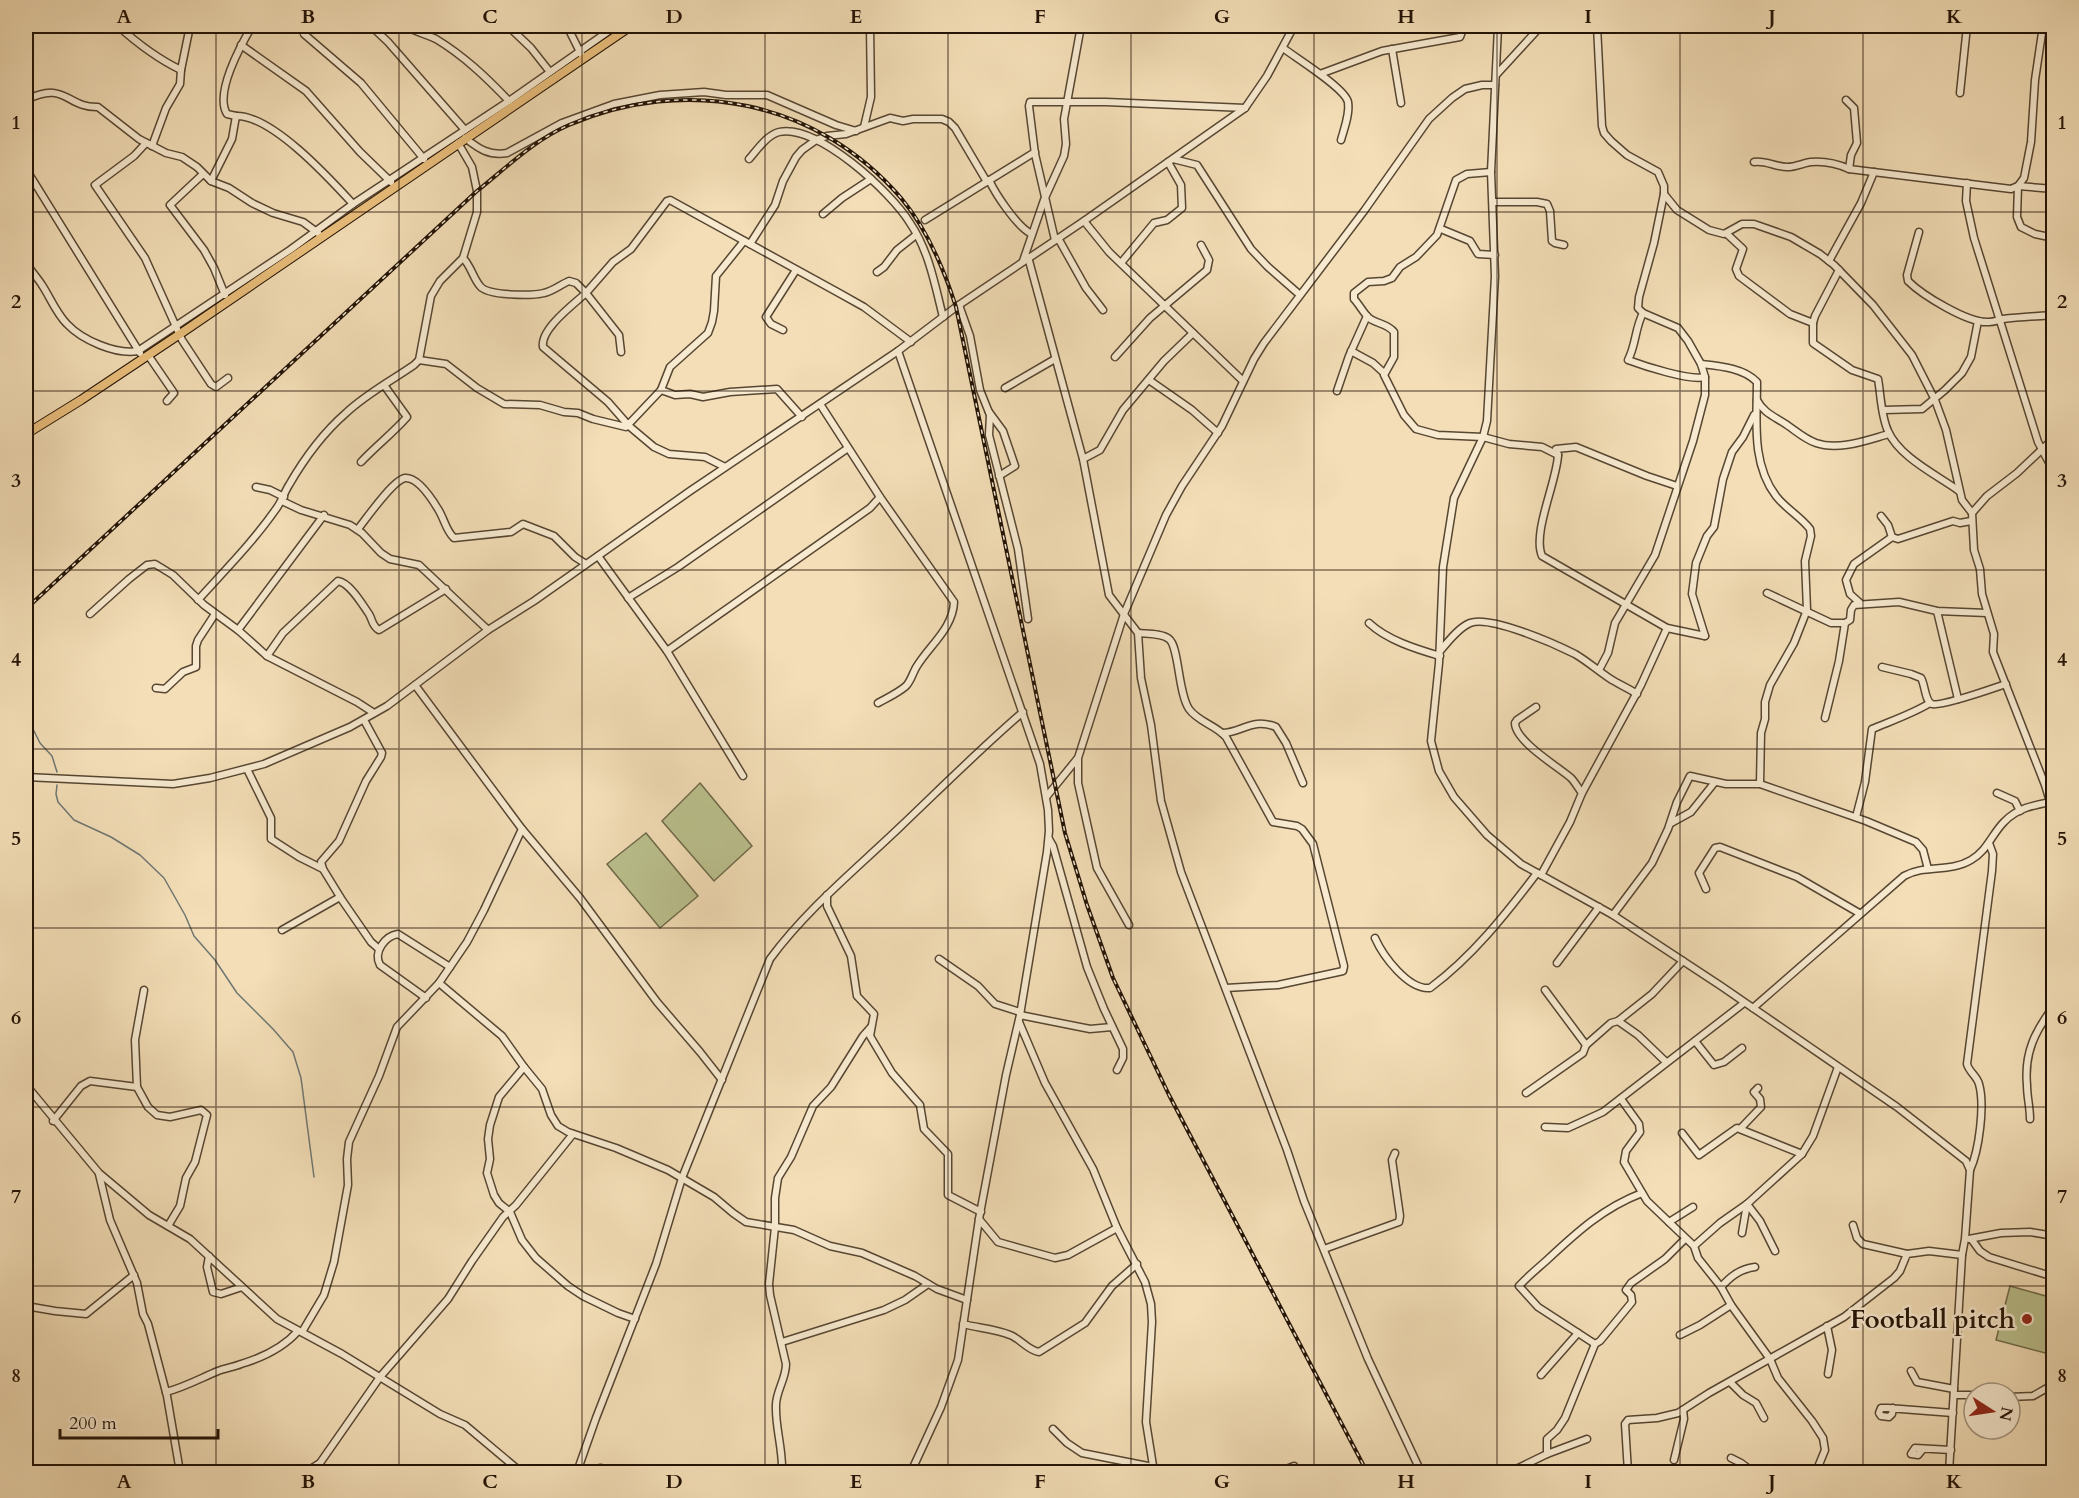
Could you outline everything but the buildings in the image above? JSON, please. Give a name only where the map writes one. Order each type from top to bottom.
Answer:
[{"type":"main road","points":[[26,434],[180,334],[226,297],[323,237],[392,184],[458,143],[465,134],[581,54],[631,26]]},
{"type":"main road","points":[[1430,26],[1542,26]]},
{"type":"street","points":[[118,26],[160,60],[181,70]]},
{"type":"street","points":[[190,26],[179,87],[149,144],[95,185],[145,258],[175,325],[211,384],[216,387],[228,378]]},
{"type":"street","points":[[252,26],[235,58],[223,96],[225,111],[227,114],[249,117],[277,133],[302,152],[353,204]]},
{"type":"street","points":[[371,26],[388,42],[465,134],[484,152],[499,155],[507,153],[562,123],[614,104],[660,96],[704,92],[726,95],[767,95],[822,119],[856,130]]},
{"type":"street","points":[[406,26],[433,38],[465,58],[481,71],[508,101]]},
{"type":"street","points":[[508,26],[531,48],[550,72]]},
{"type":"street","points":[[567,26],[581,54]]},
{"type":"street","points":[[26,262],[62,317],[72,328],[100,345],[127,353],[138,351],[175,325],[226,297],[353,204],[392,184],[424,159],[465,134],[550,72],[581,54],[616,26]]},
{"type":"street","points":[[864,127],[872,98],[870,26]]},
{"type":"street","points":[[1081,26],[1064,124],[1065,150],[1032,234],[1026,259],[1083,459],[1109,595],[1138,633],[1141,678],[1166,821],[1181,872],[1304,1201],[1368,1359],[1421,1473]]},
{"type":"street","points":[[26,777],[173,784],[195,782],[247,769],[364,720],[398,699],[488,630],[898,351],[959,305],[1245,108],[1283,48],[1294,26]]},
{"type":"street","points":[[1320,74],[1372,54],[1460,37],[1464,26]]},
{"type":"street","points":[[1497,74],[1542,26]]},
{"type":"street","points":[[1597,26],[1601,117],[1604,133],[1627,155],[1658,172],[1661,176],[1664,194],[1638,308],[1642,313],[1678,328],[1701,364],[1705,377],[1702,408],[1655,555],[1615,623],[1608,653],[1599,670]]},
{"type":"street","points":[[1960,93],[1967,26]]},
{"type":"street","points":[[2043,26],[2035,80],[2031,142],[2024,178],[2018,186],[2017,217],[2021,227],[2035,234],[2054,238]]},
{"type":"street","points":[[1498,27],[1491,172],[1495,255],[1493,340],[1487,421],[1482,437],[1458,487],[1450,512],[1443,567],[1440,654],[1431,741],[1439,771],[1454,797],[1473,821],[1507,852],[1539,874],[1613,915],[1753,1008],[1897,1107],[1949,1146],[1966,1161],[1970,1170]]},
{"type":"street","points":[[304,34],[361,83],[424,159]]},
{"type":"street","points":[[242,45],[306,91],[392,184]]},
{"type":"street","points":[[1283,48],[1320,74],[1348,100],[1341,140]]},
{"type":"street","points":[[1392,49],[1401,103]]},
{"type":"street","points":[[1129,925],[1097,868],[1078,783],[1078,758],[1124,614],[1166,515],[1182,486],[1218,433],[1264,343],[1429,119],[1465,89],[1495,85]]},
{"type":"street","points":[[26,100],[37,94],[52,92],[90,107],[98,107],[149,144],[182,157],[211,181],[229,188],[273,213],[303,222],[323,237]]},
{"type":"street","points":[[1846,100],[1854,108],[1857,143],[1851,155],[1849,169]]},
{"type":"street","points":[[1103,310],[1086,288],[1057,239],[1035,152],[1030,102],[1245,108]]},
{"type":"street","points":[[211,181],[232,140],[236,116]]},
{"type":"street","points":[[419,360],[446,364],[477,388],[504,404],[534,404],[564,412],[578,413],[618,426],[629,426],[661,390],[670,367],[701,340],[710,328],[714,311],[716,276],[747,243],[775,205],[783,181],[796,157],[816,140],[891,118],[903,121],[932,118],[949,122],[1014,217],[1026,231],[1032,234]]},
{"type":"street","points":[[749,159],[764,142],[778,132],[793,133],[816,140],[841,155],[871,179],[902,211],[916,235],[930,264],[943,317]]},
{"type":"street","points":[[198,600],[243,551],[283,499],[308,455],[345,413],[419,360],[431,296],[440,281],[463,258],[474,225],[478,202],[472,168],[458,143]]},
{"type":"street","points":[[925,220],[1035,152]]},
{"type":"street","points":[[1170,160],[1197,165],[1251,249],[1267,267],[1300,295]]},
{"type":"street","points":[[1121,263],[1154,223],[1167,220],[1182,208],[1181,185],[1170,160]]},
{"type":"street","points":[[1754,162],[1761,161],[1786,167],[1810,162],[1825,162],[1849,169],[2011,189],[2018,186],[2054,189]]},
{"type":"street","points":[[26,169],[138,351],[146,357],[174,393],[167,401]]},
{"type":"street","points":[[1384,373],[1394,357],[1394,332],[1390,327],[1367,316],[1354,299],[1357,290],[1368,282],[1392,278],[1405,263],[1418,255],[1441,229],[1456,180],[1467,174],[1491,172]]},
{"type":"street","points":[[1829,261],[1861,203],[1874,172]]},
{"type":"street","points":[[203,174],[170,205],[204,250],[226,297]]},
{"type":"street","points":[[824,214],[842,198],[871,179]]},
{"type":"street","points":[[1967,183],[1966,201],[1974,238],[2041,451],[2054,472]]},
{"type":"street","points":[[1664,194],[1677,210],[1709,230],[1727,234],[1743,249],[1736,269],[1738,276],[1790,314],[1813,323]]},
{"type":"street","points":[[725,467],[700,456],[676,455],[660,450],[629,426],[608,402],[543,347],[544,337],[548,331],[613,262],[631,249],[668,200],[864,308],[911,342]]},
{"type":"street","points":[[1493,202],[1548,204],[1552,241],[1564,245]]},
{"type":"street","points":[[1084,221],[1121,263],[1244,381]]},
{"type":"street","points":[[1727,234],[1746,222],[1762,226],[1791,237],[1829,261],[1890,324],[1912,355],[1935,400],[1946,430],[1962,500],[1972,517],[1974,550],[1980,568],[1982,594],[1994,634],[1993,652],[2052,802],[2054,815]]},
{"type":"street","points":[[1441,229],[1470,241],[1478,254],[1495,255]]},
{"type":"street","points":[[1919,232],[1907,270],[1908,281],[1960,315],[1990,322],[1999,319],[2054,315]]},
{"type":"street","points":[[877,272],[884,267],[897,250],[916,235]]},
{"type":"street","points":[[1115,357],[1165,304],[1207,270],[1209,260],[1201,245]]},
{"type":"street","points":[[463,258],[470,266],[481,288],[489,292],[537,294],[549,292],[569,281],[576,283],[619,335],[621,352]]},
{"type":"street","points":[[783,330],[771,324],[766,318],[796,270]]},
{"type":"street","points":[[1839,270],[1813,323],[1813,344],[1852,370],[1878,379],[1889,434],[1896,445],[1910,458],[1960,492]]},
{"type":"street","points":[[959,305],[970,336],[980,390],[989,411],[1004,433],[1015,466],[999,476]]},
{"type":"street","points":[[1642,313],[1637,324],[1634,349],[1628,360],[1653,369],[1699,379],[1705,377]]},
{"type":"street","points":[[1337,391],[1351,351],[1367,316]]},
{"type":"street","points":[[1884,410],[1898,408],[1918,410],[1935,400],[1957,379],[1971,357],[1978,321]]},
{"type":"street","points":[[1083,459],[1100,450],[1118,416],[1193,333]]},
{"type":"street","points":[[898,351],[1040,764],[1047,796],[1048,838],[1019,1016],[980,1216],[958,1360],[911,1473]]},
{"type":"street","points":[[1351,351],[1373,363],[1384,373],[1404,416],[1416,429],[1438,435],[1482,437],[1557,452],[1576,447],[1677,486]]},
{"type":"street","points":[[1005,388],[1055,359]]},
{"type":"street","points":[[1701,364],[1725,366],[1751,376],[1757,382],[1756,442],[1761,465],[1770,488],[1785,506],[1804,521],[1810,529],[1811,536],[1805,561],[1807,610],[1794,643],[1770,685],[1765,702],[1765,719],[1761,733],[1760,784]]},
{"type":"street","points":[[1149,380],[1218,433]]},
{"type":"street","points":[[361,462],[407,417],[384,385]]},
{"type":"street","points":[[661,390],[675,395],[690,394],[703,397],[777,388],[802,417]]},
{"type":"street","points":[[1757,400],[1762,410],[1818,444],[1851,444],[1889,434]]},
{"type":"street","points":[[820,404],[880,497],[954,602],[952,617],[917,666],[909,682],[878,703]]},
{"type":"street","points":[[989,411],[989,435],[1018,549],[1028,619]]},
{"type":"street","points":[[1557,452],[1539,549],[1542,556],[1667,628],[1705,636],[1692,594],[1696,563],[1707,536],[1714,527],[1723,479],[1732,453],[1756,412]]},
{"type":"street","points":[[1892,537],[1898,539],[1953,521],[1960,523],[1972,517],[1987,496],[2054,438]]},
{"type":"street","points":[[628,598],[694,556],[848,448]]},
{"type":"street","points":[[358,530],[392,487],[401,479],[407,478],[417,483],[435,504],[454,538],[511,532],[523,524],[554,536],[575,557],[586,564]]},
{"type":"street","points":[[255,487],[270,490],[301,510],[324,515],[350,525],[394,561],[419,565],[488,630]]},
{"type":"street","points":[[667,651],[853,520],[880,497]]},
{"type":"street","points":[[238,630],[324,515]]},
{"type":"street","points":[[1881,516],[1888,525],[1892,537]]},
{"type":"street","points":[[1860,603],[1850,594],[1846,580],[1854,564],[1892,537]]},
{"type":"street","points":[[598,556],[667,651],[743,776]]},
{"type":"street","points":[[90,614],[129,579],[151,563],[173,575],[198,600],[238,630],[267,656],[374,713]]},
{"type":"street","points":[[267,656],[282,633],[339,581],[343,582],[357,598],[370,616],[372,624],[379,630],[446,589]]},
{"type":"street","points":[[1767,593],[1831,623],[1845,623],[1850,620],[1851,610],[1854,605],[1860,603],[1899,602],[1937,611],[1987,613]]},
{"type":"street","points":[[1937,611],[1958,699]]},
{"type":"street","points":[[156,688],[165,688],[183,672],[196,667],[198,640],[215,614]]},
{"type":"street","points":[[1440,654],[1465,626],[1471,622],[1480,621],[1534,636],[1575,654],[1637,694]]},
{"type":"street","points":[[1368,623],[1378,631],[1398,640],[1440,654]]},
{"type":"street","points":[[1825,718],[1839,661],[1845,623]]},
{"type":"street","points":[[1375,938],[1384,956],[1396,969],[1420,986],[1431,988],[1468,955],[1539,874],[1570,822],[1582,793],[1637,694],[1667,628]]},
{"type":"street","points":[[1138,633],[1169,639],[1173,643],[1182,694],[1188,707],[1194,715],[1222,733],[1273,822],[1297,826],[1311,840],[1344,966],[1341,972],[1278,986],[1226,988]]},
{"type":"street","points":[[1882,667],[1921,678],[1930,704]]},
{"type":"street","points":[[415,684],[522,829],[580,898],[657,1002],[722,1080]]},
{"type":"street","points":[[1856,817],[1865,782],[1872,729],[1930,704],[1945,703],[2006,684]]},
{"type":"street","points":[[1536,707],[1517,720],[1515,730],[1542,756],[1573,780],[1582,793]]},
{"type":"street","points":[[615,1473],[601,1468],[578,1472],[596,1418],[656,1264],[682,1178],[770,959],[827,895],[975,754],[1023,712]]},
{"type":"street","points":[[364,720],[382,753],[381,757],[366,781],[339,841],[321,862],[340,897],[371,942],[379,949]]},
{"type":"street","points":[[1222,733],[1230,733],[1250,724],[1276,727],[1286,743],[1303,783]]},
{"type":"street","points":[[1047,796],[1078,758]]},
{"type":"street","points":[[247,769],[271,818],[271,839],[323,869]]},
{"type":"street","points":[[1613,915],[1652,864],[1690,776],[1715,782],[1760,784],[1856,817],[1916,842],[1923,850],[1928,869]]},
{"type":"street","points":[[1671,823],[1691,812],[1715,782]]},
{"type":"street","points":[[1997,793],[2014,801],[2019,811]]},
{"type":"street","points":[[1753,1008],[1859,913],[1909,872],[1960,866],[1977,857],[2003,823],[2019,811],[2052,802]]},
{"type":"street","points":[[166,1392],[243,1364],[287,1342],[300,1331],[324,1295],[334,1262],[348,1185],[347,1159],[350,1142],[379,1076],[397,1027],[439,983],[467,942],[522,829]]},
{"type":"street","points":[[1048,838],[1053,846],[1087,967],[1123,1049],[1123,1058],[1118,1071]]},
{"type":"street","points":[[1949,1473],[1962,1255],[1969,1239],[1970,1170],[1977,1151],[1980,1090],[1978,1079],[1967,1064],[1992,871],[1993,854],[1989,843]]},
{"type":"street","points":[[1706,889],[1699,873],[1715,848],[1720,847],[1797,877],[1859,913]]},
{"type":"street","points":[[827,895],[827,906],[852,961],[857,996],[874,1014],[870,1036],[892,1073],[920,1106],[921,1124],[924,1129],[948,1154],[948,1195],[980,1216],[998,1242],[1056,1258],[1068,1256],[1117,1228]]},
{"type":"street","points":[[282,930],[340,897]]},
{"type":"street","points":[[1557,963],[1599,907]]},
{"type":"street","points":[[426,998],[380,964],[379,949],[393,935],[398,934],[450,967]]},
{"type":"street","points":[[939,959],[978,986],[995,1004],[1019,1016],[1090,1029],[1112,1027]]},
{"type":"street","points":[[1526,1093],[1583,1053],[1586,1045],[1611,1023],[1618,1021],[1652,994],[1683,961]]},
{"type":"street","points":[[439,983],[502,1036],[543,1089],[551,1115],[558,1126],[573,1134],[646,1159],[714,1197],[746,1222],[794,1230],[830,1246],[862,1253],[967,1300]]},
{"type":"street","points":[[144,990],[135,1040],[137,1088],[148,1107],[157,1115],[170,1117],[201,1110],[207,1115],[193,1167],[186,1178],[180,1206],[168,1226]]},
{"type":"street","points":[[1545,990],[1586,1045]]},
{"type":"street","points":[[1545,1127],[1568,1128],[1603,1112],[1744,1003]]},
{"type":"street","points":[[2031,1119],[2026,1086],[2028,1053],[2041,1023],[2054,1006]]},
{"type":"street","points":[[1019,1016],[1045,1083],[1093,1169],[1117,1228],[1137,1264],[1145,1282],[1152,1313],[1146,1422],[1153,1470],[1082,1453],[1053,1430]]},
{"type":"street","points":[[1618,1021],[1638,1035],[1666,1062]]},
{"type":"street","points":[[782,1473],[783,1456],[776,1405],[786,1371],[769,1284],[778,1178],[816,1101],[831,1087],[871,1027]]},
{"type":"street","points":[[1695,1041],[1714,1065],[1724,1062],[1742,1048]]},
{"type":"street","points":[[524,1067],[497,1101],[488,1139],[490,1153],[487,1173],[494,1195],[499,1203],[510,1212],[522,1240],[530,1251],[567,1286],[596,1303],[635,1319]]},
{"type":"street","points":[[1694,1246],[1720,1223],[1747,1204],[1802,1154],[1813,1136],[1838,1067]]},
{"type":"street","points":[[53,1121],[81,1086],[90,1081],[137,1088]]},
{"type":"street","points":[[26,1085],[53,1121],[99,1173],[149,1215],[190,1239],[277,1319],[440,1414],[465,1425],[521,1473]]},
{"type":"street","points":[[1741,1128],[1761,1107],[1760,1100],[1754,1092],[1758,1088]]},
{"type":"street","points":[[1621,1099],[1639,1124],[1640,1132],[1626,1151],[1624,1162],[1642,1193],[1658,1213],[1694,1246],[1698,1258],[1721,1287],[1731,1305],[1770,1359],[1778,1378],[1812,1420],[1823,1438],[1825,1450],[1816,1473]]},
{"type":"street","points":[[1682,1133],[1699,1155],[1737,1128],[1802,1154]]},
{"type":"street","points":[[306,1473],[320,1463],[380,1377],[448,1299],[496,1227],[559,1154],[573,1134]]},
{"type":"street","points":[[1324,1249],[1399,1222],[1392,1160],[1395,1152]]},
{"type":"street","points":[[99,1173],[110,1220],[134,1275],[166,1392],[180,1473]]},
{"type":"street","points":[[1595,1344],[1538,1307],[1519,1286],[1589,1221],[1630,1197],[1642,1193]]},
{"type":"street","points":[[1742,1233],[1747,1204]]},
{"type":"street","points":[[1747,1204],[1760,1221],[1775,1251]]},
{"type":"street","points":[[1669,1222],[1693,1207]]},
{"type":"street","points":[[1853,1225],[1857,1238],[1863,1244],[1907,1254],[1929,1251],[1962,1255]]},
{"type":"street","points":[[1969,1239],[1990,1233],[2030,1232],[2054,1236]]},
{"type":"street","points":[[1547,1454],[1547,1439],[1565,1418],[1595,1344],[1625,1313],[1632,1302],[1631,1295],[1626,1290],[1631,1283],[1665,1259],[1685,1239]]},
{"type":"street","points":[[1969,1239],[1989,1257],[2054,1277]]},
{"type":"street","points":[[1628,1473],[1624,1424],[1628,1420],[1657,1418],[1683,1410],[1827,1326],[1862,1304],[1894,1278],[1900,1271],[1907,1254]]},
{"type":"street","points":[[208,1256],[207,1268],[213,1292],[222,1294],[242,1287]]},
{"type":"street","points":[[963,1324],[1005,1333],[1039,1352],[1085,1323],[1112,1286],[1137,1264]]},
{"type":"street","points":[[1721,1287],[1731,1276],[1755,1267]]},
{"type":"street","points":[[26,1306],[86,1314],[134,1275]]},
{"type":"street","points":[[782,1342],[884,1310],[905,1300],[928,1284]]},
{"type":"street","points":[[1680,1335],[1731,1305]]},
{"type":"street","points":[[1827,1326],[1832,1350],[1828,1374]]},
{"type":"street","points":[[1541,1375],[1578,1333]]},
{"type":"street","points":[[1911,1371],[1917,1382],[1962,1393]]},
{"type":"street","points":[[1730,1382],[1743,1395],[1756,1403],[1764,1418]]},
{"type":"street","points":[[2022,1396],[2033,1396],[2054,1384]]},
{"type":"street","points":[[1893,1408],[1953,1413]]},
{"type":"street","points":[[1674,1460],[1684,1419],[1683,1410]]},
{"type":"street","points":[[1510,1473],[1547,1454],[1587,1439]]},
{"type":"street","points":[[1923,1449],[1951,1450]]},
{"type":"street","points":[[1731,1458],[1753,1473]]},
{"type":"street","points":[[1279,1473],[1294,1466]]},
{"type":"green space","points":[[700,783],[752,846],[714,881],[662,821]]},
{"type":"green space","points":[[646,833],[698,896],[660,928],[607,864]]},
{"type":"green space","name":"Football pitch","points":[[2010,1286],[2053,1298],[2053,1355],[1996,1340]]},
{"type":"waterway","points":[[26,715],[40,743],[52,756],[57,772]]},
{"type":"waterway","points":[[57,785],[58,802],[74,820],[111,837],[140,855],[164,878],[194,936],[215,960],[237,993],[293,1052],[301,1078],[314,1177]]},
{"type":"railway","points":[[26,609],[477,191],[544,138],[569,125],[613,110],[658,102],[703,100],[747,106],[790,119],[830,138],[867,165],[901,198],[927,236],[946,278],[956,307],[1065,833],[1087,905],[1113,978],[1169,1095],[1367,1472]]},
{"type":"place","name":"Football pitch","points":[[2027,1319]]}]
